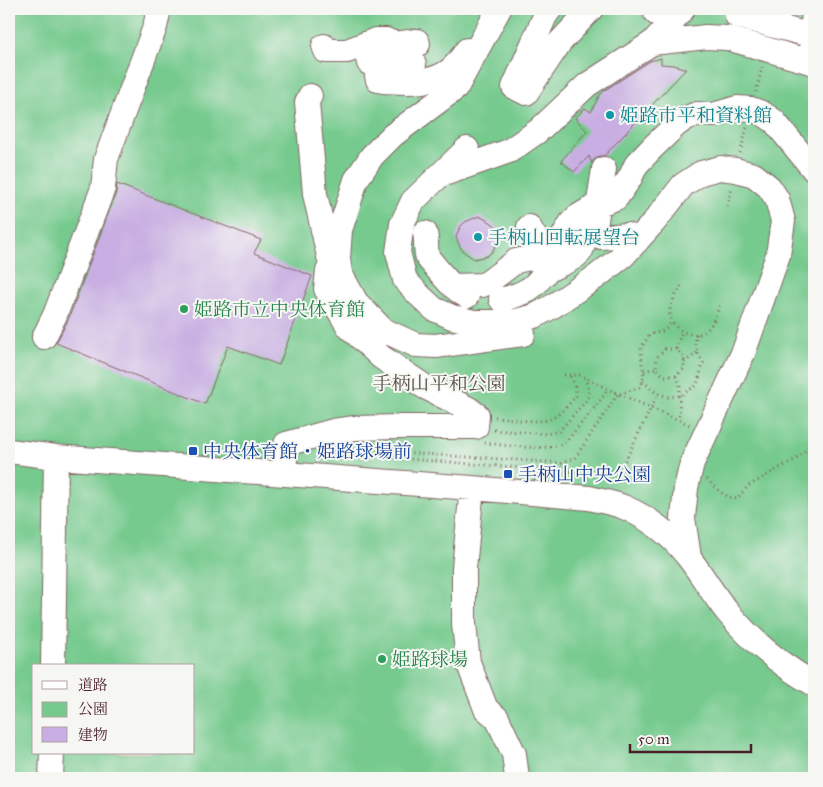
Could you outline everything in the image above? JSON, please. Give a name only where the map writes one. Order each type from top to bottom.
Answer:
[{"type":"street","points":[[44,337],[55,315],[103,188],[106,159],[155,27],[159,9]]},
{"type":"street","points":[[550,9],[545,16],[514,87],[526,93],[560,42],[592,9]]},
{"type":"street","points":[[440,175],[509,151],[538,130],[588,85],[652,43],[683,9]]},
{"type":"street","points":[[324,46],[326,51],[347,51],[376,40],[386,40],[394,44],[418,41],[418,44],[401,51],[368,59],[368,63],[407,64],[414,62],[414,64],[403,70],[379,74],[377,76],[378,80],[417,82],[430,80],[449,71],[498,10]]},
{"type":"street","points":[[485,422],[469,409],[425,387],[381,357],[349,327],[326,290],[328,271],[335,262],[340,230],[356,180],[372,156],[393,135],[456,88],[498,10]]},
{"type":"street","points":[[652,43],[706,37],[727,38],[812,62],[814,11]]},
{"type":"street","points":[[727,38],[738,12],[776,17],[813,36]]},
{"type":"street","points":[[767,49],[776,17]]},
{"type":"street","points":[[417,82],[428,108]]},
{"type":"street","points":[[310,96],[307,102],[315,194],[335,262],[356,302],[383,330],[416,345],[436,346],[519,336],[529,332],[534,326],[536,316]]},
{"type":"street","points":[[501,287],[509,298],[529,289],[549,270],[576,256],[582,248],[587,229],[593,227],[597,216],[616,198],[630,178],[636,165],[652,147],[686,118],[698,114],[713,115],[737,108],[752,109],[762,113],[774,121],[814,170]]},
{"type":"street","points":[[467,149],[413,201],[402,224],[398,252],[405,280],[419,295],[434,308],[452,317],[474,322],[510,321],[536,316],[553,306],[596,277],[624,255],[654,222],[683,185],[701,173],[720,168],[754,175],[769,188],[777,199],[783,221],[778,255],[744,351],[706,431],[693,462],[686,488],[683,518],[689,557]]},
{"type":"street","points":[[604,169],[596,234],[601,237],[627,235],[637,241]]},
{"type":"street","points":[[424,233],[427,256],[454,286],[465,295],[479,299],[501,287],[516,261],[540,256],[556,245],[573,220],[597,216]]},
{"type":"street","points":[[529,227],[545,253]]},
{"type":"street","points":[[501,287],[510,321]]},
{"type":"street","points":[[284,473],[286,444],[333,431],[362,427],[485,422]]},
{"type":"street","points":[[9,451],[56,457],[284,473],[590,498],[608,502],[625,507],[644,517],[669,537],[689,557],[728,613],[745,631],[771,656],[814,684]]},
{"type":"street","points":[[53,664],[56,457]]},
{"type":"street","points":[[472,488],[464,568],[464,624],[468,662],[486,709],[497,718],[514,754],[517,778]]},
{"type":"street","points":[[51,778],[52,754]]},
{"type":"path","points":[[371,443],[376,450],[562,463],[575,458],[619,394],[640,387],[644,381],[641,348],[650,334],[668,328],[671,321],[671,307],[681,286]]},
{"type":"path","points":[[671,321],[682,331],[697,334],[706,331],[712,324],[721,302]]},
{"type":"path","points":[[676,349],[682,331]]},
{"type":"path","points":[[644,381],[658,394],[668,396],[680,396],[698,385],[703,363],[697,352],[695,340],[697,334]]},
{"type":"path","points":[[665,349],[676,349],[684,357],[684,369],[676,376],[664,376],[656,368],[656,357],[665,349]]},
{"type":"path","points":[[684,362],[697,352]]},
{"type":"path","points":[[644,371],[656,368]]},
{"type":"path","points":[[564,375],[579,375],[706,431]]},
{"type":"path","points":[[570,375],[576,389],[576,396],[558,415],[543,421],[485,422],[488,430],[534,434],[547,434],[559,431],[588,399],[589,391],[584,377]]},
{"type":"path","points":[[676,376],[680,385],[679,420]]},
{"type":"path","points":[[325,452],[589,472],[621,469],[658,394]]},
{"type":"path","points":[[693,462],[713,486],[726,497],[737,498],[748,486],[799,457],[814,439]]},
{"type":"green space","name":"手柄山平和公園","points":[[9,9],[814,9],[814,778],[9,778]]},
{"type":"building","name":"姫路市平和資料館","points":[[661,58],[661,64],[674,65],[686,69],[604,156],[599,156],[592,164],[589,156],[574,172],[561,161],[587,131],[575,118],[585,108],[591,112],[599,96],[605,90],[650,61]]},
{"type":"building","name":"姫路市立中央体育館","points":[[117,184],[261,240],[254,253],[312,276],[279,365],[228,346],[205,404],[56,343],[68,320],[116,193]]},
{"type":"building","name":"手柄山回転展望台","points":[[479,216],[496,227],[500,238],[492,252],[487,256],[474,259],[464,252],[456,237],[460,227],[465,222]]},
{"type":"place","name":"姫路市平和資料館","points":[[610,115]]},
{"type":"place","name":"手柄山回転展望台","points":[[478,237]]},
{"type":"place","name":"姫路市立中央体育館","points":[[184,309]]},
{"type":"place","name":"中央体育館・姫路球場前","points":[[193,451]]},
{"type":"place","name":"手柄山中央公園","points":[[508,474]]},
{"type":"place","name":"姫路球場","points":[[382,659]]}]
